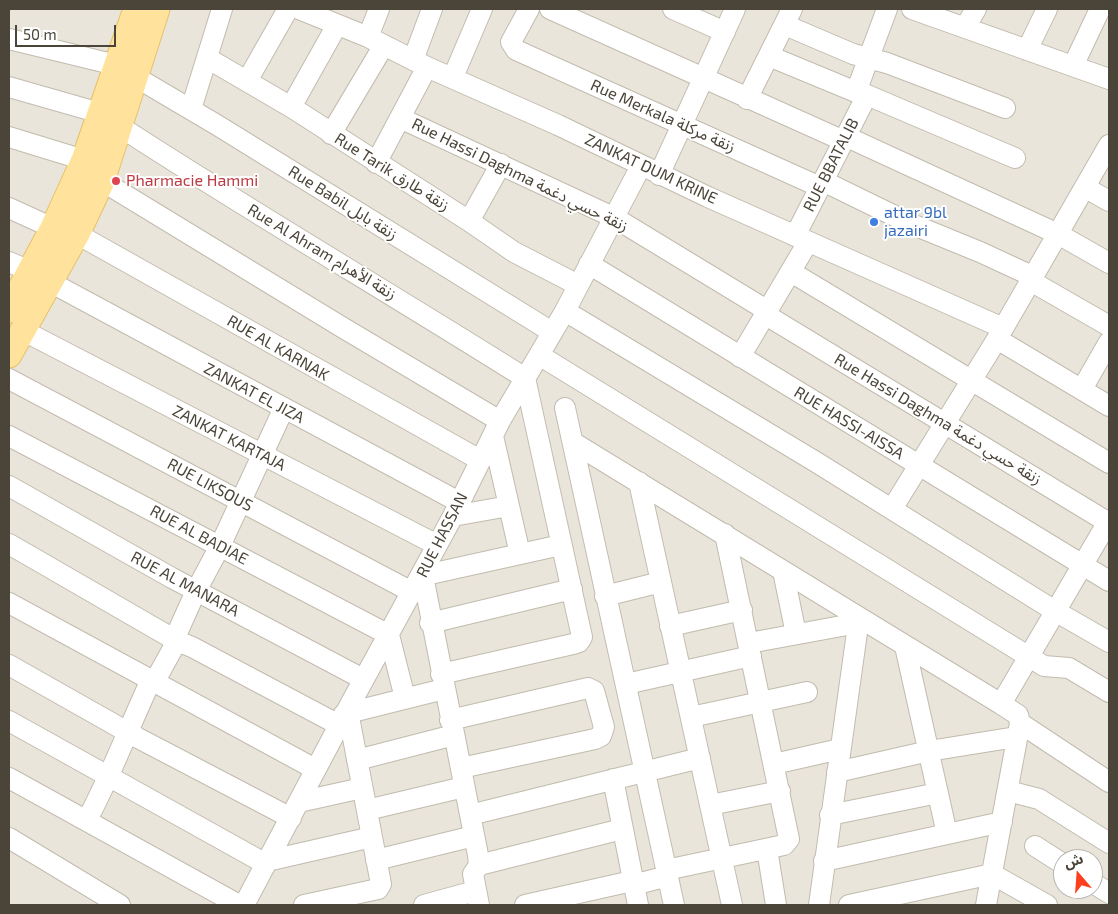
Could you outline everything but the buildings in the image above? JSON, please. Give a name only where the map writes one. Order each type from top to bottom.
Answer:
[{"type":"main road","points":[[30,272],[78,234],[102,181],[109,120],[125,70],[138,9]]},
{"type":"main road","points":[[9,355],[15,320],[30,272],[53,228],[84,160],[109,120]]},
{"type":"street","points":[[191,109],[222,9]]},
{"type":"street","points":[[247,80],[288,9]]},
{"type":"street","name":"ZANKAT DUM KRINE","points":[[300,9],[327,17],[420,64],[454,77],[659,175],[801,239],[1000,333],[1109,406]]},
{"type":"street","points":[[331,134],[376,41],[379,9]]},
{"type":"street","points":[[376,163],[400,118],[420,64],[432,9]]},
{"type":"street","points":[[454,77],[482,9]]},
{"type":"street","name":"Rue Merkala زنقة مركلة","points":[[529,9],[512,40],[512,46],[516,50],[683,126],[980,252],[1031,278],[1109,326]]},
{"type":"street","points":[[550,9],[704,80],[845,139],[1058,234],[1109,264]]},
{"type":"street","points":[[673,9],[725,32]]},
{"type":"street","points":[[659,175],[735,9]]},
{"type":"street","name":"RUE BBATALIB","points":[[740,357],[791,272],[801,239],[822,184],[845,139],[887,9]]},
{"type":"street","points":[[912,9],[938,13],[965,27],[1109,79]]},
{"type":"street","points":[[965,27],[976,9]]},
{"type":"street","points":[[1027,50],[1047,9]]},
{"type":"street","points":[[1073,66],[1100,9]]},
{"type":"street","points":[[291,107],[327,17]]},
{"type":"street","points":[[747,99],[788,17],[853,54],[887,63],[1005,108]]},
{"type":"street","name":"Rue Babil زنقة بابل","points":[[9,39],[125,70],[552,332]]},
{"type":"street","points":[[769,56],[1015,158]]},
{"type":"street","name":"Rue Tarik زنقة طارق","points":[[208,58],[291,107],[519,255],[578,285]]},
{"type":"street","name":"Rue Al Ahram زنقة الأهرام","points":[[9,87],[109,120],[212,187],[380,286],[525,378]]},
{"type":"street","name":"Rue Hassi Daghma زنقة حسي دغمة","points":[[400,118],[615,218],[945,423],[1109,522]]},
{"type":"street","points":[[9,138],[84,160]]},
{"type":"street","points":[[892,509],[972,380],[1086,188],[1109,145]]},
{"type":"street","points":[[469,221],[500,164]]},
{"type":"street","name":"RUE HASSAN","points":[[244,905],[363,679],[390,635],[480,460],[525,378],[565,311],[641,166]]},
{"type":"street","points":[[102,181],[345,330],[497,429],[509,506],[520,554]]},
{"type":"street","points":[[1086,188],[1109,201]]},
{"type":"street","points":[[9,208],[53,228]]},
{"type":"street","name":"RUE AL KARNAK","points":[[78,234],[480,460]]},
{"type":"street","name":"RUE HASSI-AISSA","points":[[589,264],[1109,582]]},
{"type":"street","name":"ZANKAT EL JIZA","points":[[30,272],[284,408],[456,509]]},
{"type":"street","points":[[791,272],[1109,463]]},
{"type":"street","points":[[565,311],[892,509],[1055,611],[1109,642]]},
{"type":"street","name":"ZANKAT KARTAJA","points":[[15,320],[261,454],[437,545]]},
{"type":"street","points":[[1082,389],[1109,342]]},
{"type":"street","points":[[539,355],[1044,666],[1068,668],[1109,692]]},
{"type":"street","points":[[9,544],[177,641],[344,717],[405,698],[442,682],[579,642],[582,633],[525,378]]},
{"type":"street","name":"RUE LIKSOUS","points":[[9,379],[239,501],[418,581]]},
{"type":"street","points":[[86,820],[109,778],[126,732],[150,680],[156,678],[177,641],[178,630],[220,546],[239,501],[284,408]]},
{"type":"street","points":[[565,408],[674,905]]},
{"type":"street","name":"RUE AL BADIAE","points":[[9,436],[390,635]]},
{"type":"street","points":[[574,443],[725,534],[858,620],[905,646],[1018,715],[1018,730],[1008,791],[986,905]]},
{"type":"street","points":[[639,482],[732,905]]},
{"type":"street","name":"RUE AL MANARA","points":[[9,486],[196,591],[363,679]]},
{"type":"street","points":[[456,509],[509,506]]},
{"type":"street","points":[[1000,704],[1109,522]]},
{"type":"street","points":[[524,905],[633,883],[722,858],[784,845],[789,839],[725,534]]},
{"type":"street","points":[[479,865],[430,623],[418,581],[561,545]]},
{"type":"street","points":[[783,571],[796,634]]},
{"type":"street","points":[[605,596],[661,582]]},
{"type":"street","points":[[430,623],[572,589]]},
{"type":"street","points":[[9,603],[315,769]]},
{"type":"street","points":[[670,626],[742,610]]},
{"type":"street","points":[[626,684],[680,671],[796,634],[858,620]]},
{"type":"street","points":[[819,905],[858,620]]},
{"type":"street","points":[[390,635],[405,698]]},
{"type":"street","points":[[905,646],[930,751],[947,834]]},
{"type":"street","points":[[9,664],[126,732],[295,810],[362,788]]},
{"type":"street","points":[[357,760],[452,727],[588,688],[594,692],[604,728],[602,736],[595,739],[462,777],[366,810]]},
{"type":"street","points":[[691,717],[761,700],[807,692]]},
{"type":"street","points":[[316,904],[378,889],[381,882],[357,760],[344,717]]},
{"type":"street","points":[[9,721],[109,778],[266,862],[372,837]]},
{"type":"street","points":[[837,772],[1018,730],[1109,782]]},
{"type":"street","points":[[774,764],[840,749]]},
{"type":"street","points":[[470,815],[700,758]]},
{"type":"street","points":[[9,778],[239,905]]},
{"type":"street","points":[[613,779],[638,905]]},
{"type":"street","points":[[710,805],[780,791]]},
{"type":"street","points":[[1008,791],[1039,798],[1109,843]]},
{"type":"street","points":[[830,815],[938,793]]},
{"type":"street","points":[[824,861],[1002,822]]},
{"type":"street","points":[[425,905],[477,898],[473,874],[479,865],[622,830]]},
{"type":"street","points":[[376,860],[474,836]]},
{"type":"street","points":[[9,838],[120,905]]},
{"type":"street","points":[[1035,846],[1053,858]]},
{"type":"street","points":[[767,848],[776,905]]},
{"type":"street","points":[[849,905],[992,874],[1047,905]]},
{"type":"shaded area","points":[[9,9],[1109,9],[1109,905],[9,905]]},
{"type":"place","name":"Pharmacie Hammi","points":[[116,181]]},
{"type":"place","name":"attar 9bl jazairi","points":[[874,222]]}]
